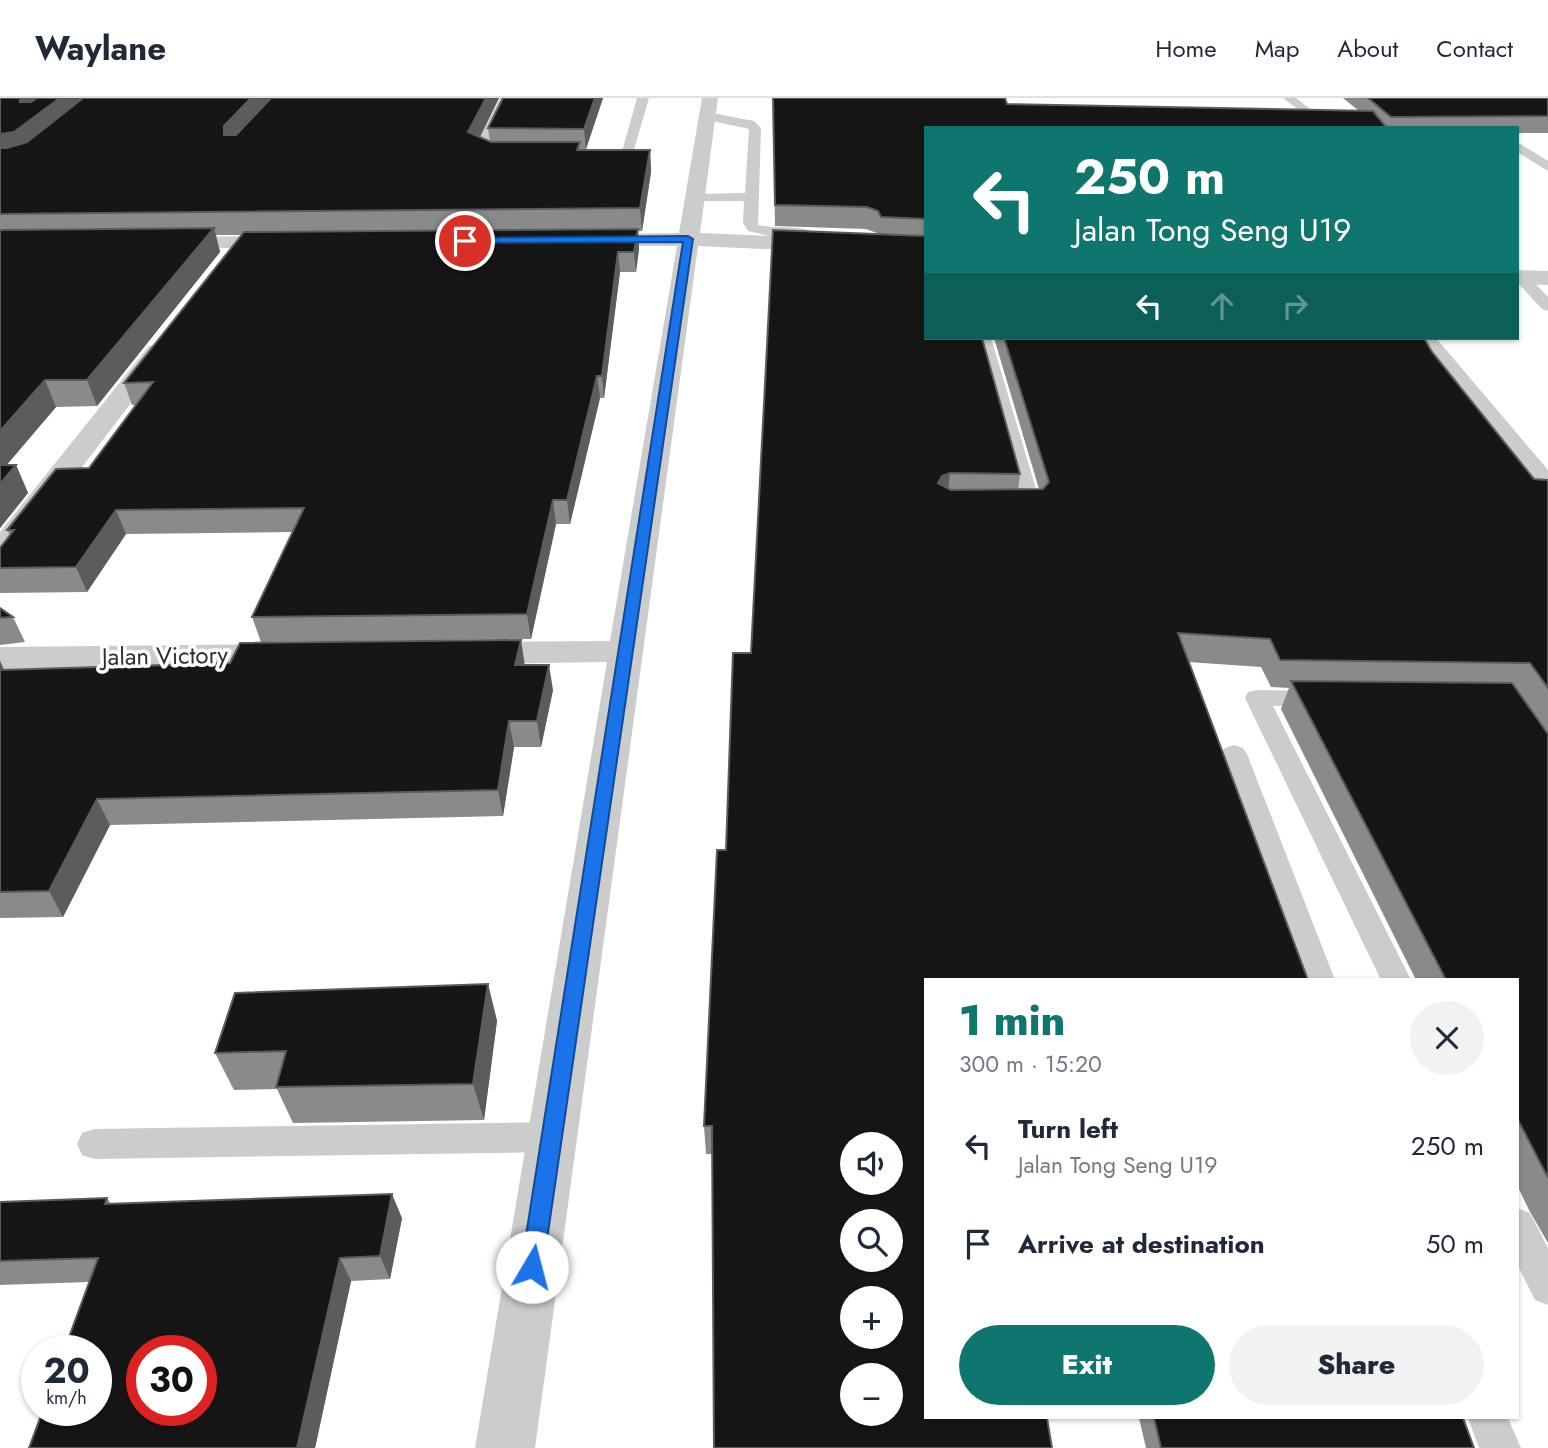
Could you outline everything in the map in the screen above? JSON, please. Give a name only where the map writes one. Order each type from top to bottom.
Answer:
[{"type":"street","points":[[505,1448],[709,107]]},
{"type":"street","points":[[563,240],[688,239],[924,250]]},
{"type":"street","points":[[148,244],[312,242]]},
{"type":"street","points":[[225,264],[242,243]]},
{"type":"street","points":[[1519,277],[1548,278]]},
{"type":"street","points":[[0,553],[175,328]]},
{"type":"street","points":[[444,653],[625,651]]},
{"type":"street","name":"Jalan Victory","points":[[0,658],[319,654]]},
{"type":"lane","points":[[506,98],[479,149],[485,155],[518,156]]},
{"type":"lane","points":[[582,156],[619,155],[629,150],[643,98]]},
{"type":"lane","points":[[1289,98],[1304,110]]},
{"type":"lane","points":[[709,107],[754,126],[750,223],[761,231],[865,235],[871,238],[874,247]]},
{"type":"lane","points":[[1519,147],[1548,167]]},
{"type":"lane","points":[[695,198],[751,197]]},
{"type":"lane","points":[[1519,277],[1548,306]]},
{"type":"lane","points":[[984,340],[1032,509],[996,508]]},
{"type":"lane","points":[[1429,340],[1548,483]]},
{"type":"lane","points":[[1340,699],[1257,698],[1395,978]]},
{"type":"lane","points":[[1234,754],[1320,978]]},
{"type":"lane","points":[[94,1144],[551,1137]]},
{"type":"lane","points":[[1519,1229],[1548,1287]]},
{"type":"lane","points":[[1488,1419],[1500,1448]]},
{"type":"building","points":[[0,98],[20,98],[20,102],[31,102],[37,98],[60,98],[14,132],[0,134]]},
{"type":"building","points":[[83,98],[251,98],[224,126],[224,135],[236,135],[271,98],[486,98],[468,132],[491,142],[580,142],[577,150],[650,150],[640,208],[0,214],[0,148],[27,142]]},
{"type":"building","points":[[503,98],[595,98],[584,129],[488,128]]},
{"type":"building","points":[[773,98],[1005,98],[1007,104],[1373,111],[1385,126],[924,126],[924,219],[881,217],[878,211],[867,207],[775,205]]},
{"type":"building","points":[[1368,98],[1548,98],[1548,116],[1391,117]]},
{"type":"building","points":[[214,228],[87,380],[45,380],[0,431],[0,230]]},
{"type":"building","points":[[638,229],[634,252],[618,252],[602,376],[597,376],[567,500],[553,500],[527,614],[252,617],[304,508],[116,510],[76,567],[0,568],[0,548],[14,530],[7,530],[56,469],[89,468],[153,382],[124,383],[244,232]]},
{"type":"building","points":[[773,230],[924,236],[924,340],[983,340],[1020,474],[950,473],[942,476],[938,483],[951,490],[1043,489],[1049,482],[1005,340],[1425,340],[1534,479],[1548,481],[1548,688],[1530,663],[1280,660],[1270,639],[1178,633],[1307,978],[924,978],[924,1419],[1047,1419],[1052,1448],[714,1448],[712,1126],[704,1126],[717,850],[726,850],[733,653],[751,653]]},
{"type":"building","points":[[0,465],[16,465],[0,484]]},
{"type":"building","points":[[0,608],[13,617],[0,618]]},
{"type":"building","points":[[521,640],[515,665],[549,665],[537,721],[509,721],[498,790],[97,799],[49,891],[0,892],[0,670],[230,663],[240,643]]},
{"type":"building","points":[[1291,681],[1512,683],[1548,734],[1548,1178],[1519,1122],[1519,978],[1445,978]]},
{"type":"building","points":[[488,984],[473,1084],[276,1087],[286,1051],[215,1053],[235,993]]},
{"type":"building","points":[[392,1194],[380,1256],[340,1258],[297,1448],[29,1448],[37,1426],[112,1426],[112,1335],[70,1335],[98,1258],[0,1261],[0,1202],[107,1198],[105,1204]]},
{"type":"building","points":[[1154,1419],[1463,1419],[1474,1448],[1161,1448]]},
{"type":"route","points":[[465,241],[688,239],[532,1267]]}]
